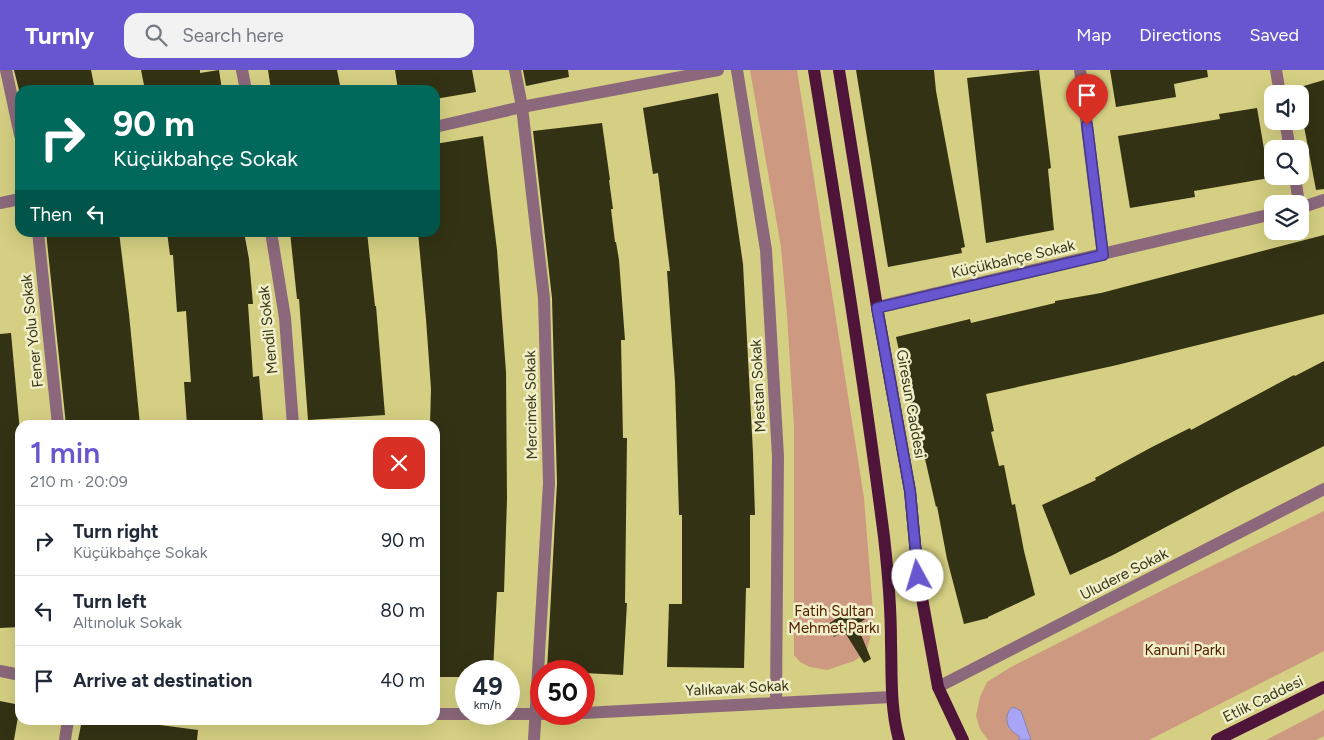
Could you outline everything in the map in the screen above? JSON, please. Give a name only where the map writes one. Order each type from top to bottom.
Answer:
[{"type":"main road","points":[[814,70],[851,301],[884,539],[890,605],[891,697],[899,740]]},
{"type":"main road","name":"Giresun Caddesi","points":[[839,70],[877,308],[910,491],[918,576],[938,687],[963,740]]},
{"type":"main road","name":"Etlik Caddesi","points":[[1217,740],[1324,687]]},
{"type":"street","points":[[6,70],[15,112]]},
{"type":"street","points":[[242,70],[245,85]]},
{"type":"street","name":"Mercimek Sokak","points":[[515,70],[522,107],[544,298],[549,483],[539,660]]},
{"type":"street","points":[[440,126],[522,107],[718,70]]},
{"type":"street","name":"Mestan Sokak","points":[[737,70],[766,250],[778,456],[776,702]]},
{"type":"street","points":[[1080,70],[1103,255]]},
{"type":"street","points":[[1276,70],[1278,85]]},
{"type":"street","points":[[0,203],[15,200]]},
{"type":"street","points":[[1309,205],[1324,200]]},
{"type":"street","name":"Küçükbahçe Sokak","points":[[877,308],[1264,216]]},
{"type":"street","name":"Fener Yolu Sokak","points":[[39,237],[57,420]]},
{"type":"street","name":"Mendil Sokak","points":[[272,237],[285,318],[293,420]]},
{"type":"street","name":"Uludere Sokak","points":[[938,687],[1324,490]]},
{"type":"street","points":[[0,671],[15,674]]},
{"type":"street","name":"Yalıkavak Sokak","points":[[595,711],[891,697]]},
{"type":"street","points":[[440,714],[530,715]]},
{"type":"street","points":[[65,740],[67,725]]},
{"type":"street","name":"Mercimek Sokak","points":[[534,740],[535,725]]},
{"type":"green space","name":"Fatih Sultan Mehmet Parkı","points":[[750,70],[797,70],[864,498],[874,624],[866,653],[854,661],[827,670],[810,667],[800,662],[794,655],[794,427],[787,315],[781,247]]},
{"type":"green space","name":"Kanuni Parkı","points":[[1324,511],[1324,651],[1149,740],[988,740],[980,729],[976,716],[980,697],[987,682],[1011,667]]},
{"type":"green space","points":[[1324,710],[1324,736],[1316,740],[1266,740]]},
{"type":"shaded area","points":[[1013,707],[1021,711],[1031,740],[1019,740],[1019,736],[1010,728],[1007,722],[1007,715]]},
{"type":"building","points":[[14,70],[91,70],[94,85],[18,85]]},
{"type":"building","points":[[141,70],[200,70],[200,73],[219,70],[221,85],[144,85]]},
{"type":"building","points":[[268,70],[337,70],[340,85],[270,85]]},
{"type":"building","points":[[395,70],[472,70],[476,92],[440,98],[440,85],[397,85]]},
{"type":"building","points":[[523,70],[568,70],[569,77],[526,86]]},
{"type":"building","points":[[856,70],[934,70],[936,91],[965,247],[961,248],[962,253],[888,267]]},
{"type":"building","points":[[1039,70],[1051,168],[1048,169],[1054,230],[986,243],[967,78]]},
{"type":"building","points":[[1110,70],[1207,70],[1208,77],[1174,84],[1176,97],[1116,107]]},
{"type":"building","points":[[1324,80],[1324,189],[1316,190],[1309,153],[1309,140],[1307,140],[1305,130],[1309,130],[1309,85],[1307,85]]},
{"type":"building","points":[[718,93],[743,264],[753,453],[755,515],[750,515],[750,588],[746,588],[744,668],[667,667],[669,604],[682,604],[682,515],[679,515],[675,382],[667,271],[670,271],[658,173],[653,174],[643,108]]},
{"type":"building","points":[[1257,108],[1264,149],[1264,179],[1194,191],[1195,197],[1130,208],[1118,136],[1220,119],[1219,114]]},
{"type":"building","points":[[602,123],[610,180],[615,242],[619,260],[625,340],[621,340],[623,438],[627,438],[625,603],[627,603],[623,675],[595,674],[595,660],[548,660],[557,483],[552,298],[533,131]]},
{"type":"building","points":[[483,136],[497,250],[506,372],[507,499],[504,592],[497,592],[494,660],[455,660],[455,677],[440,677],[440,420],[430,420],[431,389],[418,237],[440,237],[440,143]]},
{"type":"building","points":[[1324,235],[1324,314],[1117,365],[986,394],[994,431],[991,432],[999,466],[1004,465],[1012,505],[1015,504],[1035,595],[988,618],[964,624],[947,559],[937,506],[923,450],[921,450],[896,337],[970,319],[971,323],[1055,303],[1055,301],[1101,293]]},
{"type":"building","points":[[47,237],[120,237],[140,420],[65,420]]},
{"type":"building","points":[[168,237],[245,237],[253,304],[248,304],[253,377],[259,376],[263,420],[187,420],[184,382],[191,382],[186,311],[177,312],[173,255],[170,255]]},
{"type":"building","points":[[291,237],[368,237],[376,306],[385,415],[308,420],[299,299],[297,299]]},
{"type":"building","points":[[11,333],[19,420],[15,420],[15,627],[0,628],[0,334]]},
{"type":"building","points":[[1324,361],[1324,446],[1113,555],[1070,575],[1042,505],[1096,480],[1095,478],[1152,447],[1190,428],[1191,430]]},
{"type":"building","points":[[857,607],[865,619],[857,625],[871,659],[864,663],[844,631],[834,637],[827,625],[847,611],[848,613]]},
{"type":"building","points":[[0,701],[15,704],[15,725],[17,725],[14,740],[0,740]]},
{"type":"building","points":[[81,725],[160,725],[198,730],[197,740],[78,740]]},
{"type":"route","points":[[918,576],[910,491],[877,308],[1103,255],[1087,125]]}]
